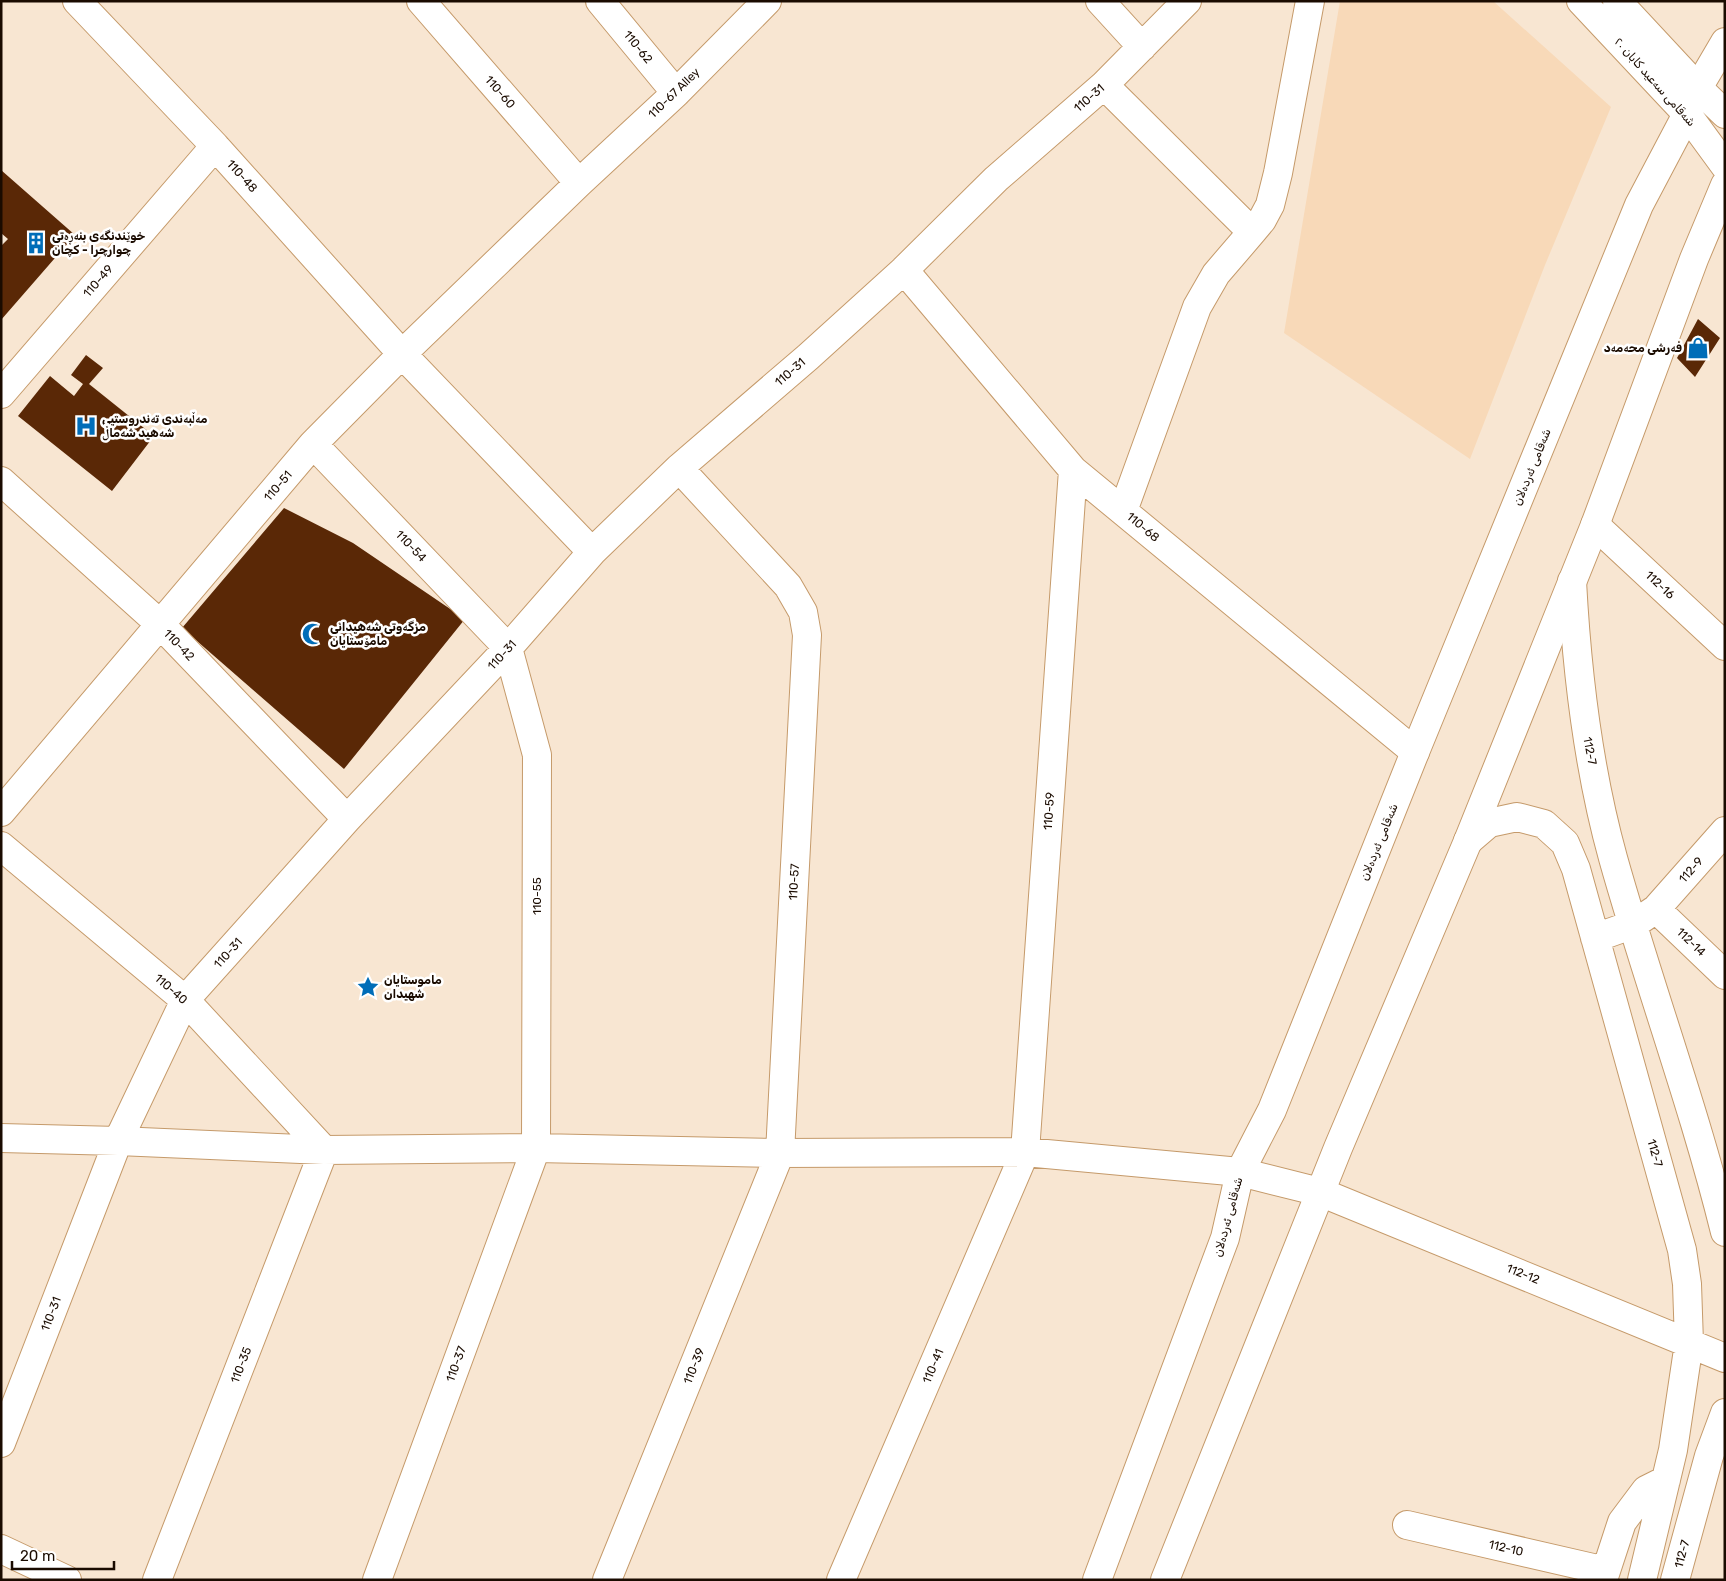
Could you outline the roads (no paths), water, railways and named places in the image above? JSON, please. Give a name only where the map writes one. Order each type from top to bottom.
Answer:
[{"type":"street","name":"110-48","points":[[77,1],[215,146],[402,354],[592,552]]},
{"type":"street","name":"110-60","points":[[421,1],[579,183]]},
{"type":"street","name":"110-62","points":[[600,1],[676,93]]},
{"type":"street","name":"110-67 Alley","points":[[579,183],[676,93],[766,1]]},
{"type":"street","points":[[1100,1],[1142,47]]},
{"type":"street","name":"110-31","points":[[1,1443],[118,1141],[185,1000],[347,819],[508,648],[592,552],[679,468],[808,357],[904,270],[996,179],[1104,85],[1187,1]]},
{"type":"street","points":[[1124,511],[1197,307],[1216,274],[1252,232],[1270,205],[1275,190],[1310,1]]},
{"type":"street","name":"شەقامی سەعید کابان ٢٠","points":[[1581,1],[1687,114],[1725,166]]},
{"type":"street","points":[[1617,1],[1698,88],[1725,114]]},
{"type":"street","name":"شەقامی ئەردەلان","points":[[1097,1580],[1225,1238],[1240,1172],[1272,1110],[1415,752],[1638,205],[1687,114],[1698,88],[1725,42]]},
{"type":"street","points":[[1104,85],[1252,232]]},
{"type":"street","name":"110-49","points":[[1,394],[215,146]]},
{"type":"street","name":"110-51","points":[[1,812],[313,444],[402,354],[579,183]]},
{"type":"street","points":[[1165,1580],[1320,1192],[1468,841],[1596,525],[1694,259],[1725,184]]},
{"type":"street","name":"110-68","points":[[904,270],[1073,470],[1415,752]]},
{"type":"street","name":"110-54","points":[[313,444],[508,648]]},
{"type":"street","name":"110-57","points":[[679,468],[788,586],[803,612],[807,635],[780,1153]]},
{"type":"street","name":"110-59","points":[[1026,1152],[1073,470]]},
{"type":"street","name":"110-42","points":[[1,481],[160,624],[347,819]]},
{"type":"street","name":"112-16","points":[[1596,525],[1725,646]]},
{"type":"street","name":"112-7","points":[[1572,581],[1576,651],[1584,720],[1613,858],[1701,1145],[1725,1232]]},
{"type":"street","name":"110-55","points":[[508,648],[538,755],[536,1148]]},
{"type":"street","name":"112-7","points":[[1468,841],[1489,823],[1517,817],[1544,824],[1565,843],[1576,869],[1682,1250],[1687,1284],[1689,1342],[1673,1450],[1642,1580]]},
{"type":"street","name":"112-9","points":[[1595,938],[1634,924],[1656,909],[1725,831]]},
{"type":"street","name":"110-40","points":[[1,846],[185,1000],[324,1150]]},
{"type":"street","name":"112-14","points":[[1656,909],[1725,975]]},
{"type":"street","name":"112-12","points":[[1,1138],[324,1150],[536,1148],[780,1153],[1026,1152],[1240,1172],[1320,1192],[1725,1358]]},
{"type":"street","name":"110-37","points":[[377,1580],[536,1148]]},
{"type":"street","name":"110-35","points":[[157,1580],[324,1150]]},
{"type":"street","name":"110-41","points":[[842,1580],[1026,1152]]},
{"type":"street","name":"110-39","points":[[607,1580],[780,1153]]},
{"type":"street","name":"112-7","points":[[1675,1580],[1709,1456],[1725,1413]]},
{"type":"street","points":[[1605,1576],[1622,1522],[1646,1490],[1666,1480]]},
{"type":"street","name":"112-10","points":[[1407,1525],[1605,1576]]},
{"type":"street","points":[[1,1549],[67,1580]]},
{"type":"place","name":"خوێندنگەی بنەڕەتی چوارچرا - کچان","points":[[36,243]]},
{"type":"place","name":"فەرشی محەمەد","points":[[1698,348]]},
{"type":"place","name":"مەڵبەندی تەندروستیی شەهید شەماڵ","points":[[86,426]]},
{"type":"place","name":"مزگەوتی شەهیدانی مامۆستایان","points":[[313,634]]},
{"type":"place","name":"ماموستايان شهيدان","points":[[368,987]]}]
